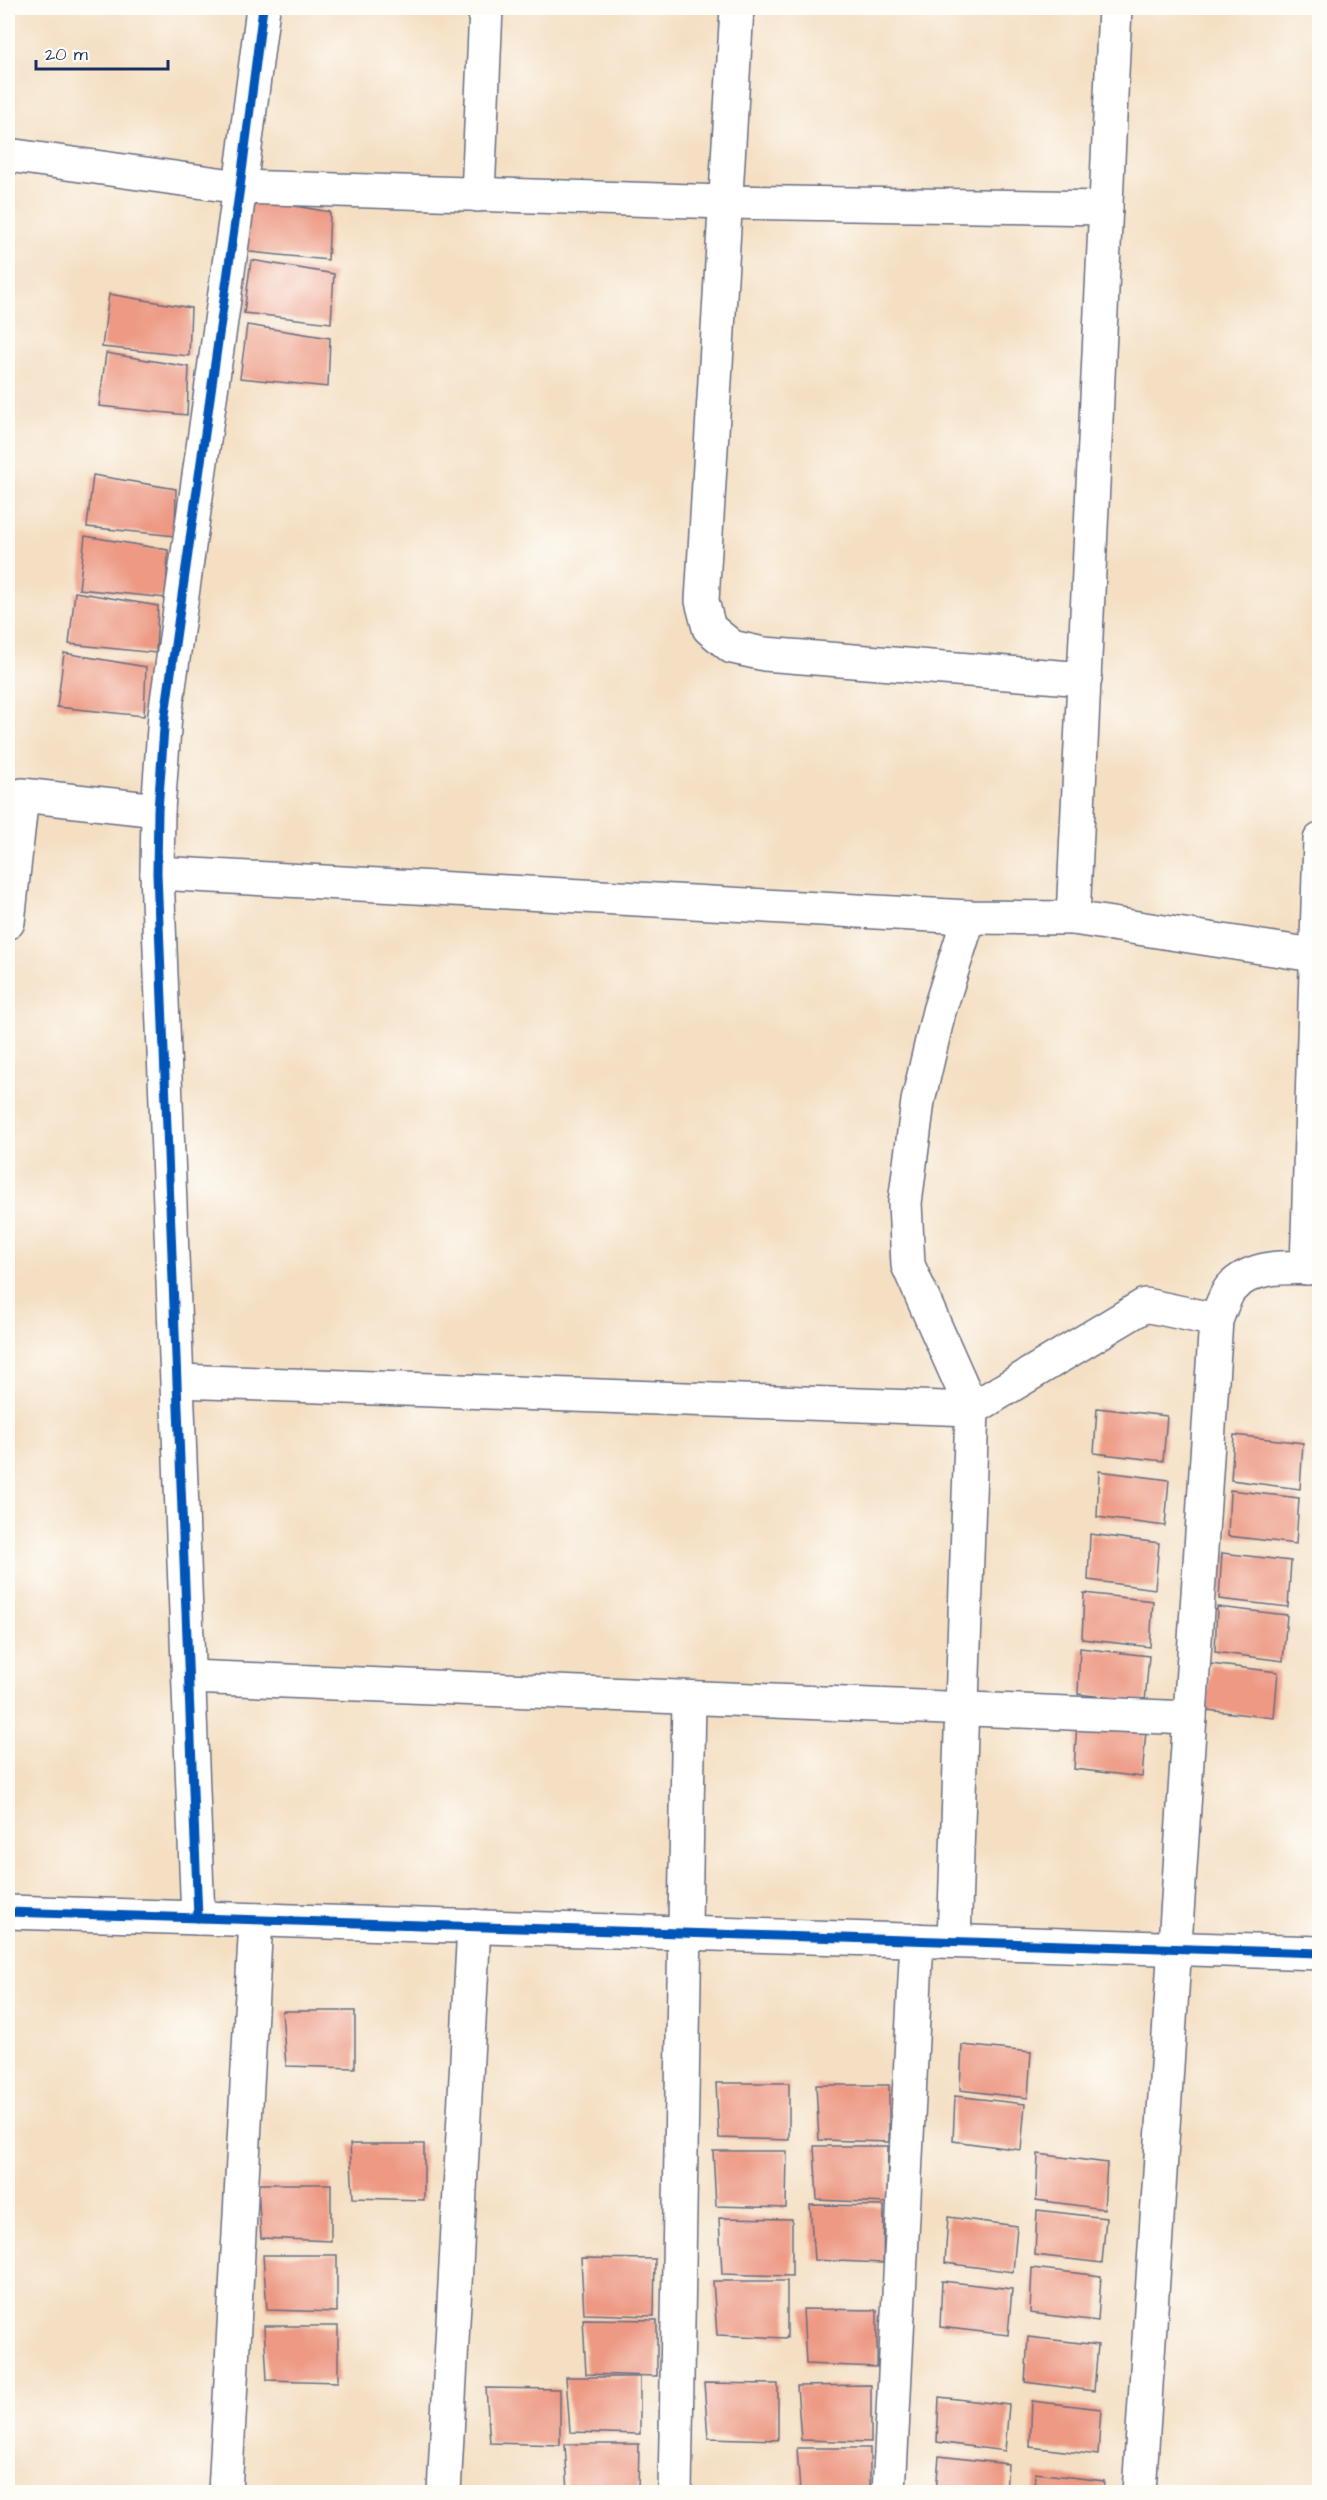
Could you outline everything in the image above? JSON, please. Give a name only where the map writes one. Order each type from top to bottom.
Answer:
[{"type":"street","points":[[198,1918],[157,873],[158,810],[165,715],[263,8]]},
{"type":"street","points":[[478,195],[486,8]]},
{"type":"street","points":[[736,8],[702,601],[709,628],[732,647],[764,654],[1085,679]]},
{"type":"street","points":[[1073,918],[1115,8]]},
{"type":"street","points":[[8,155],[240,186],[725,202],[1106,208]]},
{"type":"street","points":[[8,922],[15,794],[158,810]]},
{"type":"street","points":[[1139,2493],[1216,1320],[1229,1290],[1248,1274],[1280,1267],[1313,1268],[1320,840]]},
{"type":"street","points":[[157,873],[969,917],[1073,918],[1317,956]]},
{"type":"street","points":[[954,1941],[972,1409],[908,1265],[905,1203],[918,1101],[939,1011],[969,917]]},
{"type":"street","points":[[178,1381],[972,1409],[1145,1305],[1216,1320]]},
{"type":"street","points":[[189,1677],[1190,1718]]},
{"type":"street","points":[[675,2493],[689,1698]]},
{"type":"street","points":[[8,1912],[1320,1953]]},
{"type":"street","points":[[225,2493],[256,1920]]},
{"type":"street","points":[[444,2493],[474,1926]]},
{"type":"street","points":[[889,2493],[917,1940]]},
{"type":"building","points":[[247,198],[330,212],[328,260],[240,251]]},
{"type":"building","points":[[251,260],[334,274],[331,323],[244,313]]},
{"type":"building","points":[[109,294],[191,308],[189,356],[102,347]]},
{"type":"building","points":[[247,325],[330,338],[328,387],[240,378]]},
{"type":"building","points":[[106,353],[189,367],[187,415],[99,406]]},
{"type":"building","points":[[93,475],[176,489],[175,536],[87,527]]},
{"type":"building","points":[[85,536],[168,550],[166,598],[79,589]]},
{"type":"building","points":[[75,592],[158,606],[156,653],[69,644]]},
{"type":"building","points":[[64,653],[146,667],[144,716],[57,707]]},
{"type":"building","points":[[1097,1408],[1167,1416],[1163,1461],[1094,1453]]},
{"type":"building","points":[[1234,1435],[1303,1443],[1300,1489],[1231,1480]]},
{"type":"building","points":[[1099,1471],[1169,1480],[1165,1526],[1097,1517]]},
{"type":"building","points":[[1230,1490],[1299,1498],[1296,1544],[1228,1536]]},
{"type":"building","points":[[1090,1534],[1159,1543],[1155,1589],[1088,1580]]},
{"type":"building","points":[[1222,1553],[1291,1561],[1288,1607],[1219,1599]]},
{"type":"building","points":[[1084,1593],[1153,1601],[1150,1647],[1082,1639]]},
{"type":"building","points":[[1217,1607],[1287,1615],[1283,1661],[1215,1652]]},
{"type":"building","points":[[1080,1648],[1149,1656],[1145,1702],[1078,1694]]},
{"type":"building","points":[[1210,1664],[1278,1672],[1274,1718],[1207,1710]]},
{"type":"building","points":[[1077,1723],[1146,1731],[1142,1777],[1074,1769]]},
{"type":"building","points":[[282,2011],[355,2011],[355,2068],[286,2066]]},
{"type":"building","points":[[962,2045],[1031,2052],[1028,2098],[960,2090]]},
{"type":"building","points":[[716,2083],[789,2083],[789,2140],[719,2138]]},
{"type":"building","points":[[816,2085],[889,2085],[889,2142],[819,2140]]},
{"type":"building","points":[[955,2096],[1025,2104],[1021,2150],[953,2141]]},
{"type":"building","points":[[350,2144],[424,2144],[424,2200],[353,2198]]},
{"type":"building","points":[[814,2146],[888,2146],[887,2203],[817,2200]]},
{"type":"building","points":[[713,2151],[787,2151],[786,2208],[716,2206]]},
{"type":"building","points":[[1038,2154],[1107,2163],[1104,2209],[1036,2200]]},
{"type":"building","points":[[258,2184],[331,2184],[331,2241],[261,2238]]},
{"type":"building","points":[[810,2205],[884,2206],[883,2263],[814,2260]]},
{"type":"building","points":[[1037,2210],[1106,2218],[1102,2263],[1035,2255]]},
{"type":"building","points":[[948,2217],[1017,2226],[1013,2272],[945,2263]]},
{"type":"building","points":[[719,2218],[792,2219],[792,2276],[722,2274]]},
{"type":"building","points":[[263,2255],[337,2255],[337,2312],[267,2310]]},
{"type":"building","points":[[581,2258],[655,2259],[654,2316],[584,2314]]},
{"type":"building","points":[[1032,2268],[1101,2276],[1098,2321],[1030,2313]]},
{"type":"building","points":[[713,2281],[787,2281],[787,2338],[717,2335]]},
{"type":"building","points":[[942,2281],[1012,2289],[1008,2335],[940,2327]]},
{"type":"building","points":[[803,2309],[877,2310],[877,2367],[806,2364]]},
{"type":"building","points":[[583,2319],[657,2320],[657,2376],[586,2374]]},
{"type":"building","points":[[264,2326],[338,2326],[338,2382],[267,2380]]},
{"type":"building","points":[[1028,2337],[1098,2345],[1094,2391],[1025,2382]]},
{"type":"building","points":[[566,2377],[640,2377],[640,2434],[570,2432]]},
{"type":"building","points":[[704,2383],[778,2384],[778,2440],[708,2438]]},
{"type":"building","points":[[871,2385],[871,2442],[801,2440],[797,2386]]},
{"type":"building","points":[[486,2388],[560,2389],[560,2445],[490,2443]]},
{"type":"building","points":[[939,2397],[1009,2405],[1005,2451],[937,2442]]},
{"type":"building","points":[[1032,2401],[1101,2409],[1098,2455],[1030,2447]]},
{"type":"building","points":[[565,2444],[639,2444],[638,2492],[568,2492]]},
{"type":"building","points":[[797,2448],[870,2448],[870,2492],[800,2492]]},
{"type":"building","points":[[939,2456],[1008,2464],[1006,2492],[936,2492]]},
{"type":"building","points":[[1035,2473],[1104,2481],[1103,2492],[1034,2492]]},
{"type":"cycle path","points":[[198,1918],[157,873],[158,810],[165,715],[263,8]]},
{"type":"cycle path","points":[[8,1912],[1320,1953]]}]
